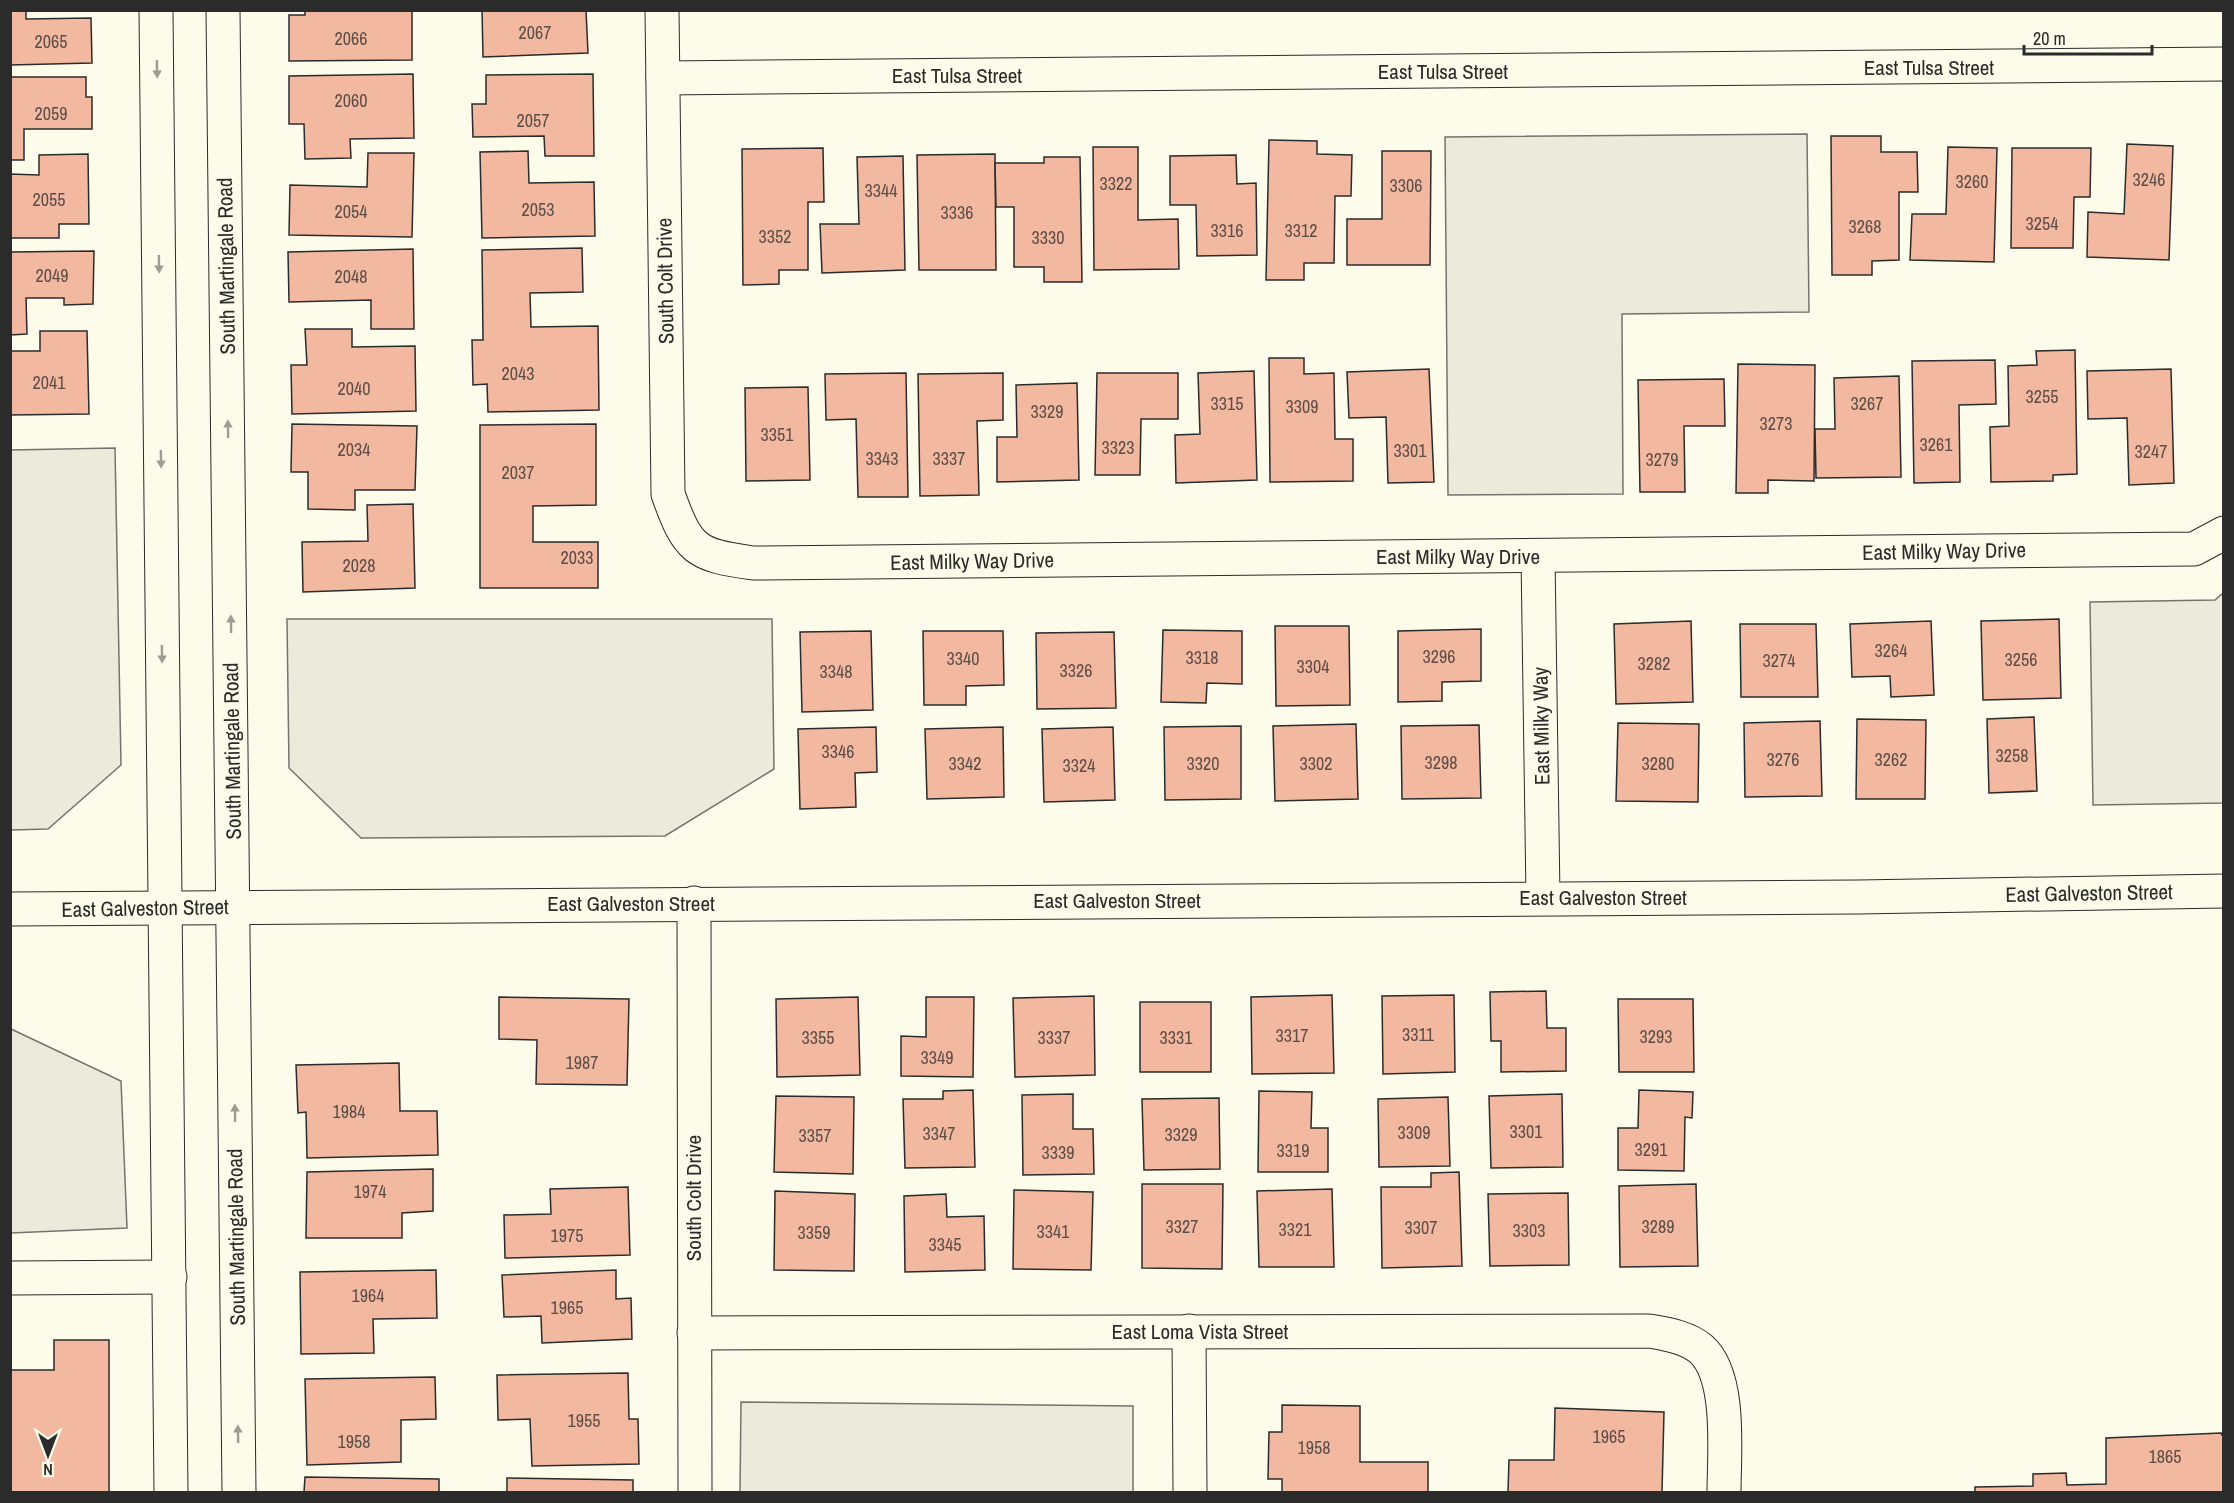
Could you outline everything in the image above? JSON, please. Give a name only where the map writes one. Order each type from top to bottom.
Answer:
[{"type":"street","points":[[156,10],[171,1492]]},
{"type":"street","name":"South Martingale Road","points":[[224,10],[239,1492]]},
{"type":"street","name":"South Colt Drive","points":[[662,10],[668,494],[679,526],[693,544]]},
{"type":"street","name":"East Tulsa Street","points":[[663,78],[2223,64]]},
{"type":"street","name":"East Milky Way Drive","points":[[693,544],[712,557],[753,563],[2194,549],[2223,533]]},
{"type":"street","name":"East Milky Way","points":[[1538,555],[1543,897]]},
{"type":"street","name":"East Galveston Street","points":[[10,909],[1543,897],[1858,897],[2223,891]]},
{"type":"street","name":"South Colt Drive","points":[[694,903],[695,1492]]},
{"type":"street","points":[[10,1278],[170,1277]]},
{"type":"street","points":[[1189,1330],[1190,1492]]},
{"type":"street","name":"East Loma Vista Street","points":[[694,1333],[1649,1330],[1679,1337],[1701,1349],[1714,1367],[1724,1408],[1724,1492]]},
{"type":"shaded area","points":[[1807,134],[1809,312],[1622,314],[1623,494],[1448,495],[1445,137]]},
{"type":"shaded area","points":[[115,448],[121,765],[48,829],[11,830],[11,450]]},
{"type":"shaded area","points":[[2223,593],[2223,803],[2093,805],[2090,602],[2215,600]]},
{"type":"shaded area","points":[[287,619],[772,619],[774,769],[665,836],[361,838],[289,768]]},
{"type":"shaded area","points":[[11,1029],[121,1081],[127,1228],[11,1233]]},
{"type":"shaded area","points":[[741,1402],[1133,1406],[1133,1492],[740,1492]]},
{"type":"building","points":[[10,10],[26,10],[26,19],[91,18],[92,63],[10,65]]},
{"type":"building","points":[[305,10],[412,10],[412,60],[289,61],[289,15],[305,15]]},
{"type":"building","points":[[482,10],[586,10],[588,53],[483,57]]},
{"type":"building","points":[[413,74],[414,138],[350,139],[351,158],[305,159],[304,124],[289,124],[289,76]]},
{"type":"building","points":[[593,74],[594,156],[545,156],[544,136],[473,137],[472,104],[486,104],[486,75]]},
{"type":"building","points":[[10,77],[86,77],[86,97],[92,97],[92,129],[24,129],[24,160],[10,160]]},
{"type":"building","points":[[1831,136],[1881,136],[1881,152],[1917,152],[1918,192],[1899,192],[1899,260],[1872,261],[1872,275],[1832,275]]},
{"type":"building","points":[[1269,140],[1317,141],[1317,154],[1352,155],[1351,196],[1335,196],[1334,263],[1304,263],[1304,280],[1266,280]]},
{"type":"building","points":[[2127,144],[2173,146],[2169,260],[2087,257],[2088,212],[2124,214]]},
{"type":"building","points":[[1093,147],[1138,147],[1138,220],[1178,219],[1179,269],[1094,270]]},
{"type":"building","points":[[1948,147],[1997,148],[1994,262],[1910,260],[1912,214],[1946,214]]},
{"type":"building","points":[[823,148],[824,202],[808,202],[808,270],[779,270],[779,284],[743,285],[742,149]]},
{"type":"building","points":[[2012,148],[2091,148],[2090,197],[2074,197],[2073,248],[2011,248]]},
{"type":"building","points":[[528,151],[529,183],[594,182],[595,236],[482,238],[480,152]]},
{"type":"building","points":[[1382,151],[1431,151],[1430,265],[1347,265],[1347,219],[1382,219]]},
{"type":"building","points":[[368,153],[414,153],[412,237],[289,235],[290,185],[367,187]]},
{"type":"building","points":[[88,154],[89,224],[59,224],[59,238],[10,238],[10,174],[39,175],[39,155]]},
{"type":"building","points":[[995,154],[996,270],[919,270],[917,155]]},
{"type":"building","points":[[1236,155],[1237,184],[1256,183],[1257,255],[1197,256],[1196,205],[1170,205],[1170,156]]},
{"type":"building","points":[[903,156],[905,270],[822,273],[820,224],[859,224],[857,157]]},
{"type":"building","points":[[1044,157],[1080,157],[1082,282],[1044,282],[1044,267],[1014,267],[1014,207],[996,207],[995,163],[1044,163]]},
{"type":"building","points":[[582,248],[583,292],[530,293],[531,327],[598,326],[599,410],[488,412],[487,384],[473,385],[472,340],[483,340],[482,250]]},
{"type":"building","points":[[413,249],[414,329],[371,329],[371,300],[289,302],[288,252]]},
{"type":"building","points":[[94,251],[93,304],[64,305],[64,298],[26,298],[27,334],[10,335],[10,252]]},
{"type":"building","points":[[305,329],[352,329],[352,347],[415,346],[416,411],[292,414],[291,365],[307,365]]},
{"type":"building","points":[[40,331],[87,331],[89,414],[10,415],[10,351],[40,351]]},
{"type":"building","points":[[2075,350],[2077,474],[2053,475],[2053,481],[1991,482],[1990,427],[2009,426],[2008,366],[2037,365],[2036,351]]},
{"type":"building","points":[[1269,358],[1304,358],[1304,374],[1334,373],[1335,439],[1353,439],[1353,481],[1270,482]]},
{"type":"building","points":[[1995,360],[1996,404],[1959,405],[1960,482],[1914,483],[1912,361]]},
{"type":"building","points":[[1738,364],[1815,365],[1814,481],[1768,480],[1768,493],[1736,493]]},
{"type":"building","points":[[1429,369],[1434,482],[1388,483],[1386,417],[1349,418],[1347,372]]},
{"type":"building","points":[[2171,369],[2174,483],[2129,485],[2127,418],[2088,419],[2087,371]]},
{"type":"building","points":[[1254,371],[1257,480],[1176,483],[1175,435],[1200,434],[1198,373]]},
{"type":"building","points":[[906,373],[908,497],[858,497],[856,419],[826,420],[825,374]]},
{"type":"building","points":[[1003,373],[1003,420],[977,421],[979,495],[920,496],[918,374]]},
{"type":"building","points":[[1097,373],[1178,373],[1178,419],[1141,419],[1140,475],[1095,475]]},
{"type":"building","points":[[1899,376],[1901,477],[1816,478],[1815,429],[1835,429],[1834,378]]},
{"type":"building","points":[[1724,379],[1725,426],[1684,426],[1685,492],[1640,492],[1638,380]]},
{"type":"building","points":[[1077,383],[1079,480],[997,482],[997,437],[1017,437],[1016,385]]},
{"type":"building","points":[[808,387],[810,480],[746,481],[745,388]]},
{"type":"building","points":[[292,424],[417,426],[415,490],[355,490],[355,510],[308,509],[308,472],[291,472]]},
{"type":"building","points":[[596,424],[596,505],[533,506],[533,542],[598,542],[598,588],[480,588],[480,425]]},
{"type":"building","points":[[413,504],[415,588],[303,592],[302,542],[368,541],[367,505]]},
{"type":"building","points":[[2059,619],[2061,698],[1983,700],[1981,621]]},
{"type":"building","points":[[1691,621],[1693,702],[1616,704],[1614,624]]},
{"type":"building","points":[[1931,621],[1934,695],[1891,697],[1890,676],[1852,677],[1850,624]]},
{"type":"building","points":[[1740,624],[1816,624],[1818,697],[1741,697]]},
{"type":"building","points":[[1275,626],[1349,626],[1350,705],[1276,706]]},
{"type":"building","points":[[1481,629],[1481,681],[1442,682],[1442,701],[1398,702],[1398,631]]},
{"type":"building","points":[[1163,630],[1242,631],[1242,684],[1207,683],[1206,703],[1161,702]]},
{"type":"building","points":[[871,631],[873,710],[802,712],[800,632]]},
{"type":"building","points":[[923,631],[1003,631],[1004,685],[966,686],[966,705],[924,705]]},
{"type":"building","points":[[1114,632],[1116,708],[1037,709],[1036,633]]},
{"type":"building","points":[[2034,717],[2037,791],[1989,793],[1987,719]]},
{"type":"building","points":[[1857,719],[1926,720],[1925,799],[1856,799]]},
{"type":"building","points":[[1820,721],[1822,796],[1745,797],[1744,723]]},
{"type":"building","points":[[1618,723],[1699,724],[1698,802],[1616,801]]},
{"type":"building","points":[[1356,724],[1358,799],[1275,801],[1273,726]]},
{"type":"building","points":[[1479,725],[1481,798],[1402,799],[1401,726]]},
{"type":"building","points":[[1241,726],[1241,799],[1165,800],[1164,727]]},
{"type":"building","points":[[876,727],[877,772],[855,773],[856,807],[800,809],[798,729]]},
{"type":"building","points":[[1003,727],[1004,797],[927,799],[925,729]]},
{"type":"building","points":[[1113,727],[1115,800],[1044,802],[1042,729]]},
{"type":"building","points":[[1546,991],[1547,1028],[1566,1028],[1566,1071],[1501,1072],[1501,1041],[1491,1041],[1490,992]]},
{"type":"building","points":[[1332,995],[1334,1073],[1252,1074],[1251,997]]},
{"type":"building","points":[[1454,995],[1455,1072],[1383,1074],[1382,996]]},
{"type":"building","points":[[1094,996],[1095,1075],[1015,1077],[1013,998]]},
{"type":"building","points":[[499,997],[629,999],[627,1085],[536,1084],[537,1040],[499,1039]]},
{"type":"building","points":[[858,997],[860,1075],[777,1077],[776,999]]},
{"type":"building","points":[[926,997],[974,997],[973,1077],[901,1076],[901,1036],[926,1037]]},
{"type":"building","points":[[1618,999],[1693,999],[1694,1072],[1619,1072]]},
{"type":"building","points":[[1140,1002],[1211,1002],[1211,1072],[1140,1072]]},
{"type":"building","points":[[399,1063],[400,1111],[437,1111],[438,1155],[307,1158],[306,1112],[298,1113],[296,1065]]},
{"type":"building","points":[[973,1090],[975,1167],[905,1168],[903,1099],[943,1099],[943,1091]]},
{"type":"building","points":[[1639,1090],[1693,1092],[1692,1118],[1685,1117],[1684,1171],[1618,1170],[1618,1128],[1638,1128]]},
{"type":"building","points":[[1259,1091],[1312,1092],[1311,1128],[1328,1128],[1328,1172],[1258,1172]]},
{"type":"building","points":[[1073,1094],[1073,1129],[1093,1129],[1094,1174],[1023,1175],[1022,1095]]},
{"type":"building","points":[[1562,1094],[1563,1167],[1491,1168],[1489,1096]]},
{"type":"building","points":[[776,1096],[854,1097],[853,1174],[774,1172]]},
{"type":"building","points":[[1448,1097],[1450,1166],[1379,1167],[1378,1099]]},
{"type":"building","points":[[1219,1098],[1220,1169],[1144,1170],[1142,1099]]},
{"type":"building","points":[[433,1169],[433,1211],[402,1213],[402,1238],[306,1238],[307,1172]]},
{"type":"building","points":[[1459,1172],[1462,1266],[1382,1268],[1381,1187],[1431,1187],[1431,1173]]},
{"type":"building","points":[[1142,1184],[1223,1184],[1222,1269],[1142,1268]]},
{"type":"building","points":[[1696,1184],[1698,1266],[1620,1267],[1619,1186]]},
{"type":"building","points":[[628,1187],[630,1255],[505,1258],[504,1215],[551,1214],[550,1189]]},
{"type":"building","points":[[1332,1189],[1334,1267],[1259,1267],[1257,1191]]},
{"type":"building","points":[[1014,1190],[1093,1192],[1091,1270],[1013,1269]]},
{"type":"building","points":[[775,1191],[855,1194],[854,1271],[774,1270]]},
{"type":"building","points":[[1568,1193],[1569,1265],[1490,1266],[1488,1194]]},
{"type":"building","points":[[946,1194],[947,1217],[984,1216],[985,1270],[905,1272],[904,1196]]},
{"type":"building","points":[[436,1270],[437,1318],[373,1319],[374,1353],[301,1354],[300,1272]]},
{"type":"building","points":[[616,1270],[616,1299],[631,1298],[632,1339],[542,1343],[541,1316],[504,1317],[502,1275]]},
{"type":"building","points":[[54,1340],[109,1340],[109,1492],[10,1492],[10,1370],[54,1370]]},
{"type":"building","points":[[628,1373],[629,1419],[638,1419],[639,1464],[532,1466],[530,1419],[498,1420],[497,1375]]},
{"type":"building","points":[[435,1377],[436,1419],[401,1420],[401,1462],[307,1465],[305,1379]]},
{"type":"building","points":[[1282,1405],[1360,1406],[1360,1462],[1428,1462],[1428,1492],[1282,1492],[1282,1479],[1268,1479],[1269,1432],[1282,1432]]},
{"type":"building","points":[[1555,1408],[1664,1412],[1662,1492],[1508,1492],[1509,1460],[1554,1460]]},
{"type":"building","points":[[2221,1433],[2224,1438],[2224,1492],[1975,1492],[1975,1487],[2033,1486],[2033,1474],[2066,1473],[2067,1485],[2106,1484],[2106,1438]]},
{"type":"building","points":[[305,1477],[439,1479],[439,1492],[304,1492]]},
{"type":"building","points":[[507,1478],[633,1480],[633,1492],[507,1492]]}]
